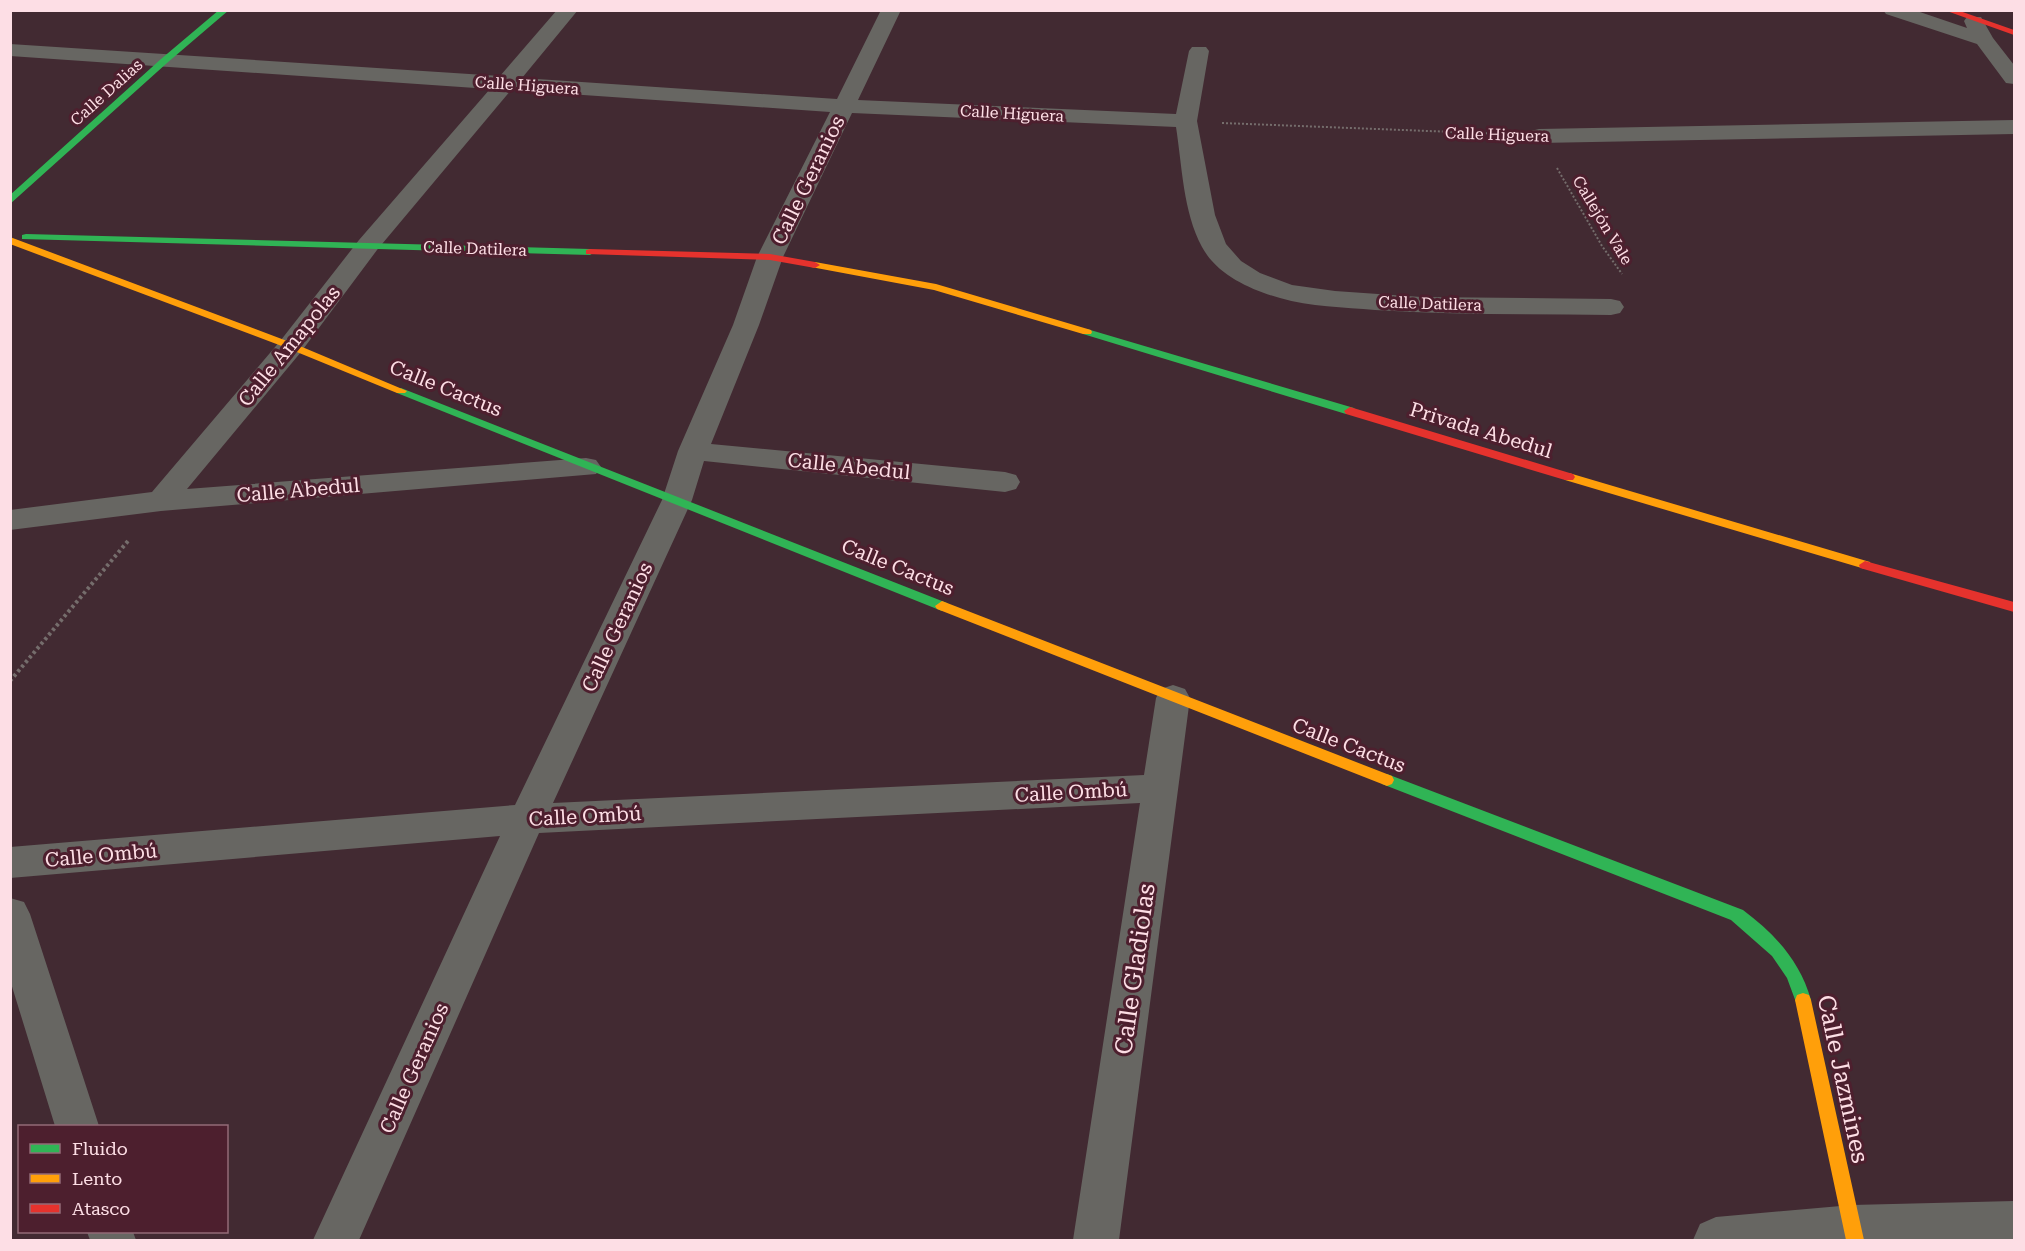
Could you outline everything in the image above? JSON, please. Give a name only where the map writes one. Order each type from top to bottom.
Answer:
[{"type":"street","name":"Calle Dalias","points":[[10,201],[164,61],[225,10]]},
{"type":"street","name":"Calle Amapolas","points":[[161,501],[291,346],[368,245],[568,10]]},
{"type":"street","name":"Calle Geranios","points":[[336,1240],[527,819],[677,500],[693,451],[746,325],[770,257],[891,10]]},
{"type":"street","points":[[1893,10],[1984,40]]},
{"type":"street","points":[[1948,10],[2014,33]]},
{"type":"street","points":[[1972,18],[1984,40],[2014,78]]},
{"type":"street","name":"Calle Higuera","points":[[10,50],[844,106],[1186,121]]},
{"type":"street","points":[[1186,121],[1199,51]]},
{"type":"street","name":"Calle Datilera","points":[[1186,121],[1203,215],[1214,246],[1232,266],[1251,278],[1287,292],[1335,299],[1421,305],[1611,308]]},
{"type":"street","name":"Calle Higuera","points":[[1539,136],[2014,127]]},
{"type":"street","name":"Calle Datilera","points":[[10,239],[368,245],[770,257],[936,287]]},
{"type":"street","name":"Calle Cactus","points":[[10,239],[291,346],[586,467],[677,500],[1173,698],[1737,915],[1767,935]]},
{"type":"street","name":"Privada Abedul","points":[[936,287],[1891,573],[2014,607]]},
{"type":"street","name":"Calle Abedul","points":[[693,451],[1005,482]]},
{"type":"street","name":"Calle Abedul","points":[[10,520],[161,501],[586,467]]},
{"type":"street","name":"Calle Gladiolas","points":[[1096,1240],[1173,698]]},
{"type":"street","name":"Calle Ombú","points":[[10,863],[527,819],[1161,788]]},
{"type":"street","points":[[10,915],[77,1125]]},
{"type":"street","name":"Calle Jazmines","points":[[1767,935],[1787,961],[1802,995],[1854,1234]]},
{"type":"street","points":[[1716,1240],[1854,1234],[2014,1223]]},
{"type":"path","name":"Calle Higuera","points":[[1186,121],[1539,136]]},
{"type":"path","name":"Callejón Vale","points":[[1539,136],[1602,246],[1628,285],[1632,297],[1626,304],[1611,308]]},
{"type":"path","points":[[10,681],[161,501]]},
{"type":"traffic: fast","points":[[10,201],[164,61],[225,10]]},
{"type":"traffic: fast","points":[[26,237],[590,252]]},
{"type":"traffic: fast","points":[[1087,332],[1350,411]]},
{"type":"traffic: fast","points":[[401,391],[942,606]]},
{"type":"traffic: fast","points":[[1387,780],[1737,915],[1769,941],[1786,962],[1803,1000]]},
{"type":"traffic: slow","points":[[10,240],[291,346],[401,391]]},
{"type":"traffic: slow","points":[[815,265],[936,287],[1087,332]]},
{"type":"traffic: slow","points":[[1569,477],[1865,565]]},
{"type":"traffic: slow","points":[[942,606],[1387,780]]},
{"type":"traffic: slow","points":[[1803,1000],[1855,1240]]},
{"type":"traffic: jam","points":[[1948,10],[2014,33]]},
{"type":"traffic: jam","points":[[590,252],[770,257],[815,265]]},
{"type":"traffic: jam","points":[[1350,411],[1569,477]]},
{"type":"traffic: jam","points":[[1865,565],[2014,607]]}]
